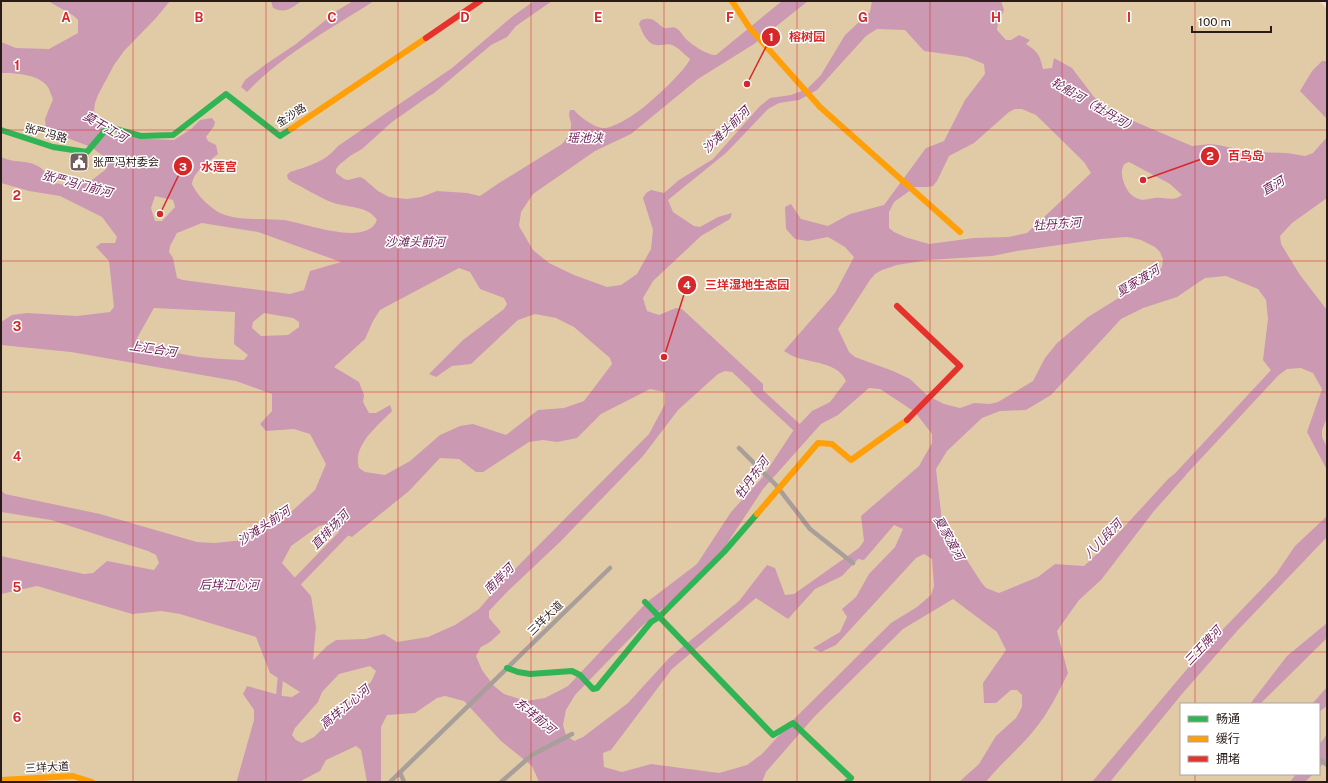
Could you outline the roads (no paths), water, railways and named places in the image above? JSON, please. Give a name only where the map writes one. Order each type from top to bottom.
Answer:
[{"type":"street","name":"金沙路","points":[[87,152],[108,127],[141,136],[173,135],[226,94],[280,136],[480,1]]},
{"type":"street","points":[[732,1],[749,26],[820,107],[960,232]]},
{"type":"street","name":"张严冯路","points":[[1,130],[53,147],[87,152]]},
{"type":"street","points":[[507,668],[516,673],[526,675],[554,673],[567,670],[576,672],[593,689],[597,688],[651,622],[659,617],[724,552],[777,487],[818,443],[832,444],[851,460],[903,424],[960,366],[897,306]]},
{"type":"street","points":[[739,448],[777,487],[810,529],[853,563]]},
{"type":"street","name":"三垟大道","points":[[400,772],[610,568]]},
{"type":"street","points":[[645,602],[773,735],[793,723],[851,778],[847,782]]},
{"type":"street","points":[[501,782],[533,755],[570,735]]},
{"type":"street","points":[[390,782],[400,772],[404,782]]},
{"type":"street","name":"三垟大道","points":[[1,780],[73,776],[92,782]]},
{"type":"water","points":[[48,1],[170,1],[156,18],[124,51],[114,65],[95,103],[94,111],[102,128],[113,135],[174,140],[191,129],[200,120],[212,118],[215,122],[214,126],[206,137],[208,141],[216,145],[218,154],[198,171],[192,184],[201,198],[211,207],[220,213],[232,217],[283,220],[348,233],[361,232],[371,228],[377,220],[373,215],[362,209],[337,204],[321,198],[292,182],[288,179],[287,175],[290,172],[316,163],[328,156],[338,146],[452,68],[513,16],[534,1],[552,1],[516,26],[507,37],[491,45],[433,94],[392,122],[362,149],[339,165],[336,169],[336,173],[348,180],[360,177],[378,191],[389,197],[407,199],[421,197],[437,191],[467,193],[480,196],[562,144],[571,129],[569,115],[570,110],[574,110],[584,119],[597,127],[605,128],[614,126],[640,110],[675,78],[690,59],[672,45],[656,45],[650,42],[645,37],[640,27],[639,24],[641,20],[652,19],[664,28],[676,28],[696,47],[709,54],[716,55],[782,1],[808,1],[754,44],[698,79],[631,134],[595,151],[533,194],[521,212],[519,226],[533,250],[549,263],[574,275],[607,287],[621,285],[637,274],[651,249],[653,230],[643,198],[646,193],[651,190],[664,193],[679,180],[713,159],[760,106],[770,98],[791,95],[807,89],[821,75],[845,35],[870,12],[872,1],[1001,1],[1004,10],[998,23],[997,30],[1006,40],[1011,40],[1019,35],[1030,40],[1026,44],[1038,54],[1043,69],[1052,68],[1054,58],[1072,68],[1094,97],[1110,111],[1192,146],[1210,144],[1252,152],[1287,153],[1305,156],[1313,153],[1327,137],[1327,198],[1292,223],[1280,236],[1281,244],[1300,275],[1327,310],[1327,418],[1322,430],[1322,437],[1327,447],[1327,470],[1307,432],[1322,389],[1313,373],[1301,368],[1287,369],[1276,377],[1263,360],[1268,319],[1266,300],[1258,289],[1226,276],[1205,278],[1177,297],[1143,308],[1121,319],[1051,395],[1026,410],[1000,411],[982,418],[947,451],[936,469],[942,521],[981,582],[986,588],[999,593],[1038,577],[1055,564],[1084,566],[1114,538],[1169,478],[1180,470],[1186,475],[1154,511],[1101,580],[1079,600],[1057,631],[1068,673],[1040,723],[986,782],[959,782],[979,764],[996,736],[1016,718],[1022,707],[1022,695],[1017,690],[1011,690],[996,703],[984,703],[983,683],[1006,650],[997,632],[953,599],[903,629],[814,717],[766,772],[762,782],[539,782],[532,766],[501,741],[464,701],[445,696],[437,698],[415,713],[387,715],[381,727],[381,782],[367,782],[361,750],[356,746],[326,760],[320,771],[299,782],[238,782],[237,780],[254,720],[254,710],[243,694],[247,686],[283,696],[292,697],[300,692],[270,673],[256,637],[180,614],[161,611],[132,614],[37,586],[1,594],[1,556],[84,574],[93,573],[107,561],[154,570],[159,563],[156,555],[148,551],[51,520],[1,512],[1,490],[5,494],[100,514],[197,542],[215,543],[244,540],[279,523],[315,490],[326,464],[310,434],[294,429],[266,431],[260,424],[272,411],[272,394],[236,381],[71,352],[1,345],[1,322],[12,315],[27,313],[77,316],[110,312],[114,307],[109,261],[96,247],[101,243],[115,243],[117,237],[102,217],[60,196],[29,191],[1,183],[1,157],[13,161],[36,165],[46,173],[45,181],[75,187],[92,180],[105,170],[110,161],[91,147],[46,130],[45,119],[53,99],[48,87],[44,83],[39,79],[26,75],[1,73],[1,42],[16,48],[49,49],[78,33],[78,20],[74,16]],"holes":[[[877,29],[905,30],[924,51],[967,57],[984,64],[985,74],[965,100],[944,141],[926,148],[884,205],[850,214],[828,226],[801,219],[791,204],[785,207],[786,229],[795,239],[808,241],[828,237],[845,247],[854,257],[835,293],[784,351],[795,357],[831,367],[837,370],[846,381],[830,402],[812,411],[793,431],[762,478],[731,512],[697,564],[647,602],[568,686],[545,698],[526,701],[504,694],[494,686],[482,670],[476,656],[481,647],[490,642],[501,632],[489,618],[489,611],[561,541],[643,456],[678,410],[718,374],[725,371],[732,372],[763,401],[763,384],[682,309],[676,308],[659,315],[647,311],[643,298],[653,281],[701,236],[730,219],[732,213],[718,217],[700,227],[694,226],[673,212],[668,200],[726,153],[768,109],[779,103],[799,100],[817,90],[866,36]],[[1015,109],[1022,109],[1036,115],[1084,162],[1091,173],[1027,233],[1008,237],[974,238],[929,244],[894,232],[889,228],[889,212],[894,202],[915,187],[933,186],[949,156],[974,143],[1009,112]],[[1129,162],[1170,184],[1182,195],[1172,199],[1159,198],[1144,200],[1136,198],[1130,194],[1125,187],[1122,177],[1122,168]],[[155,196],[173,200],[175,207],[162,221],[155,221],[151,208]],[[202,223],[258,232],[341,262],[310,271],[304,290],[290,294],[177,278],[173,258],[169,252],[170,246],[177,233]],[[1126,237],[1141,240],[1155,247],[1160,252],[1163,259],[1162,267],[1151,278],[1088,317],[1057,343],[1045,358],[1033,381],[998,402],[990,404],[974,403],[960,408],[944,404],[928,396],[910,379],[855,357],[849,352],[838,329],[875,274],[897,265],[928,260],[992,256],[1101,239]],[[459,268],[470,272],[480,289],[504,298],[507,304],[504,309],[463,340],[429,374],[436,377],[452,366],[471,364],[518,320],[535,314],[556,318],[574,327],[610,358],[612,364],[584,401],[564,408],[538,410],[506,435],[473,424],[460,426],[440,435],[410,461],[385,475],[365,472],[359,468],[358,460],[359,452],[368,436],[392,411],[390,405],[376,413],[369,413],[363,402],[364,395],[359,382],[334,367],[365,339],[380,310]],[[154,308],[235,312],[234,344],[248,355],[244,360],[199,357],[177,353],[143,343],[137,338]],[[264,313],[293,318],[299,322],[299,327],[288,335],[261,336],[252,328],[253,322]],[[869,388],[880,389],[915,412],[932,434],[932,443],[919,466],[861,516],[864,541],[859,548],[794,594],[785,595],[775,568],[767,565],[739,601],[670,657],[628,703],[583,737],[574,741],[566,735],[563,725],[566,710],[575,695],[641,627],[713,565],[763,489],[821,424],[838,415]],[[650,389],[665,392],[665,404],[649,434],[501,583],[479,609],[455,625],[428,637],[397,642],[384,634],[365,639],[336,640],[327,646],[313,660],[316,627],[311,596],[282,563],[291,546],[319,526],[324,525],[352,537],[409,491],[440,458],[459,459],[476,472],[483,472],[529,442],[543,440],[557,442],[577,438],[601,414]],[[894,525],[903,529],[895,547],[869,574],[856,597],[842,609],[847,617],[840,632],[813,648],[821,652],[836,645],[916,558],[924,554],[932,559],[934,586],[931,595],[917,607],[891,623],[793,720],[762,754],[747,765],[719,773],[651,764],[622,772],[604,767],[603,753],[611,750],[672,669],[756,598],[788,619],[815,589],[842,576],[858,559],[864,560]],[[370,666],[376,671],[371,682],[314,737],[302,743],[296,740],[292,735],[295,728],[318,702],[322,692],[339,674]]]},
{"type":"water","points":[[271,1],[302,1],[291,8],[278,10],[273,8]]},
{"type":"water","points":[[353,1],[374,1],[291,54],[247,92],[241,87],[245,80],[296,44],[338,10]]},
{"type":"water","points":[[1322,61],[1327,61],[1327,119],[1300,91],[1312,71]]},
{"type":"water","points":[[1327,516],[1327,537],[1238,630],[1182,694],[1110,782],[1092,782],[1203,650],[1276,574],[1295,546]]},
{"type":"water","points":[[1327,623],[1327,638],[1261,703],[1251,703],[1287,656]]},
{"type":"water","points":[[1327,687],[1327,706],[1320,711],[1320,703],[1313,703]]},
{"type":"water","points":[[1327,734],[1327,760],[1320,767],[1320,744]]},
{"type":"water","points":[[1295,775],[1312,775],[1305,782],[1290,782]]},
{"type":"waterway","name":"八儿段河","points":[[1174,481],[1281,366]]},
{"type":"waterway","name":"沙滩头前河","points":[[755,389],[804,434]]},
{"type":"waterway","name":"直排场河","points":[[290,589],[352,525]]},
{"type":"waterway","points":[[278,702],[281,673]]},
{"type":"place","name":"榕树园","points":[[747,84]]},
{"type":"place","name":"张严冯村委会","points":[[79,162]]},
{"type":"place","name":"百鸟岛","points":[[1143,180]]},
{"type":"place","name":"水莲宫","points":[[160,214]]},
{"type":"place","name":"三垟湿地生态园","points":[[664,357]]},
{"type":"water label","name":"轮船河（牡丹河）","points":[[1094,105]]},
{"type":"water label","name":"莫干江河","points":[[105,127]]},
{"type":"water label","name":"瑶池浃","points":[[585,138]]},
{"type":"water label","name":"张严冯门前河","points":[[77,184]]},
{"type":"water label","name":"直河","points":[[1273,186]]},
{"type":"water label","name":"牡丹东河","points":[[1057,224]]},
{"type":"water label","name":"夏家渡河","points":[[1138,281]]},
{"type":"water label","name":"上汇合河","points":[[153,349]]},
{"type":"water label","name":"牡丹东河","points":[[752,478]]},
{"type":"water label","name":"夏家渡河","points":[[949,538]]},
{"type":"water label","name":"南岸河","points":[[499,579]]},
{"type":"water label","name":"后垟江心河","points":[[229,585]]},
{"type":"water label","name":"三王牌河","points":[[1203,646]]},
{"type":"water label","name":"高垟江心河","points":[[345,707]]},
{"type":"water label","name":"东垟前河","points":[[535,716]]}]
